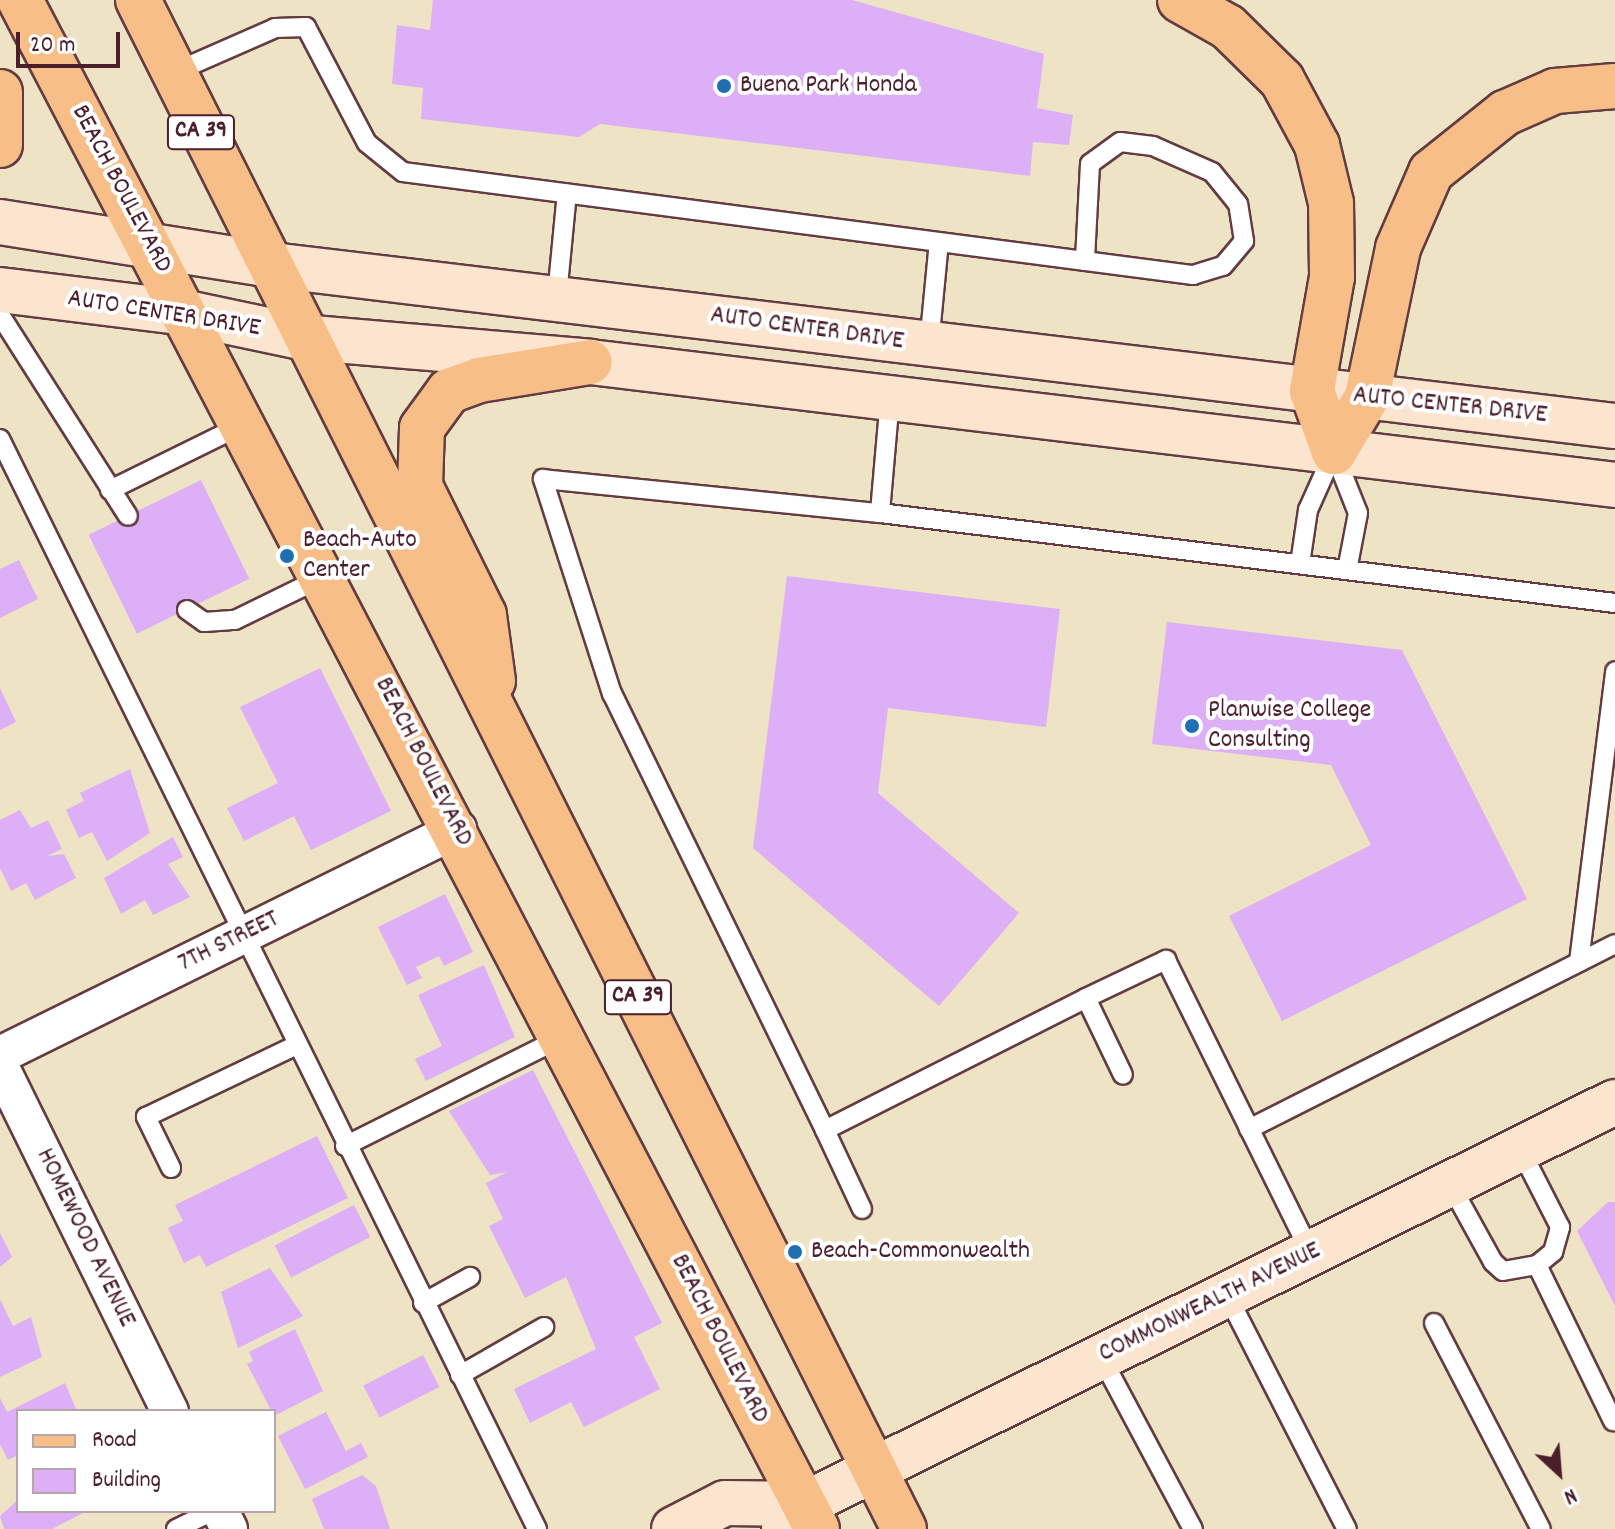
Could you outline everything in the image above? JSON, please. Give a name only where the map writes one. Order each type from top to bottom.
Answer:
[{"type":"main road","name":"BEACH BOULEVARD","points":[[20,0],[152,243],[458,829],[802,1521]]},
{"type":"main road","name":"CA 39","points":[[138,0],[264,264],[497,712],[904,1529]]},
{"type":"main road","points":[[1180,0],[1228,27],[1282,80],[1317,145],[1331,203],[1332,277],[1312,391],[1334,452]]},
{"type":"main road","points":[[1334,452],[1367,397],[1398,248],[1431,172],[1505,113],[1555,91],[1615,86]]},
{"type":"main road","points":[[0,92],[0,145]]},
{"type":"main road","name":"AUTO CENTER DRIVE","points":[[0,222],[152,243],[264,264],[557,296],[929,345],[1615,426]]},
{"type":"main road","name":"AUTO CENTER DRIVE","points":[[0,290],[187,313],[301,337],[590,362],[1615,485]]},
{"type":"main road","points":[[670,372],[679,357],[704,348],[888,370],[920,362],[929,345]]},
{"type":"main road","points":[[497,712],[484,615],[420,486],[422,428],[431,408],[464,385],[590,362]]},
{"type":"main road","name":"COMMONWEALTH AVENUE","points":[[674,1529],[725,1503],[802,1521],[874,1469],[1615,1102]]},
{"type":"street","name":"7TH STREET","points":[[0,1055],[458,829]]},
{"type":"street","name":"HOMEWOOD AVENUE","points":[[0,1066],[169,1409]]},
{"type":"lane","points":[[172,73],[275,28],[306,27],[367,143],[403,172],[567,193],[939,242],[1085,261],[1193,275],[1223,266],[1244,241],[1238,204],[1212,172],[1153,146],[1120,142],[1090,164],[1085,261]]},
{"type":"lane","points":[[557,296],[567,193]]},
{"type":"lane","points":[[929,345],[939,242]]},
{"type":"lane","points":[[0,315],[128,516]]},
{"type":"lane","points":[[880,513],[890,398]]},
{"type":"lane","points":[[110,490],[245,423]]},
{"type":"lane","points":[[0,439],[240,937],[537,1529]]},
{"type":"lane","points":[[1300,564],[1308,510],[1334,452]]},
{"type":"lane","points":[[1334,452],[1358,513],[1347,570]]},
{"type":"lane","points":[[862,1209],[612,694],[543,479],[880,513],[1615,603]]},
{"type":"lane","points":[[187,610],[204,622],[235,620],[326,576]]},
{"type":"lane","points":[[1579,962],[1615,671]]},
{"type":"lane","points":[[1249,1129],[1615,944]]},
{"type":"lane","points":[[825,1130],[1166,960],[1311,1253]]},
{"type":"lane","points":[[1086,998],[1123,1075]]},
{"type":"lane","points":[[345,1146],[563,1037]]},
{"type":"lane","points":[[171,1168],[146,1117],[295,1046]]},
{"type":"lane","points":[[1450,1184],[1493,1262],[1503,1271],[1537,1265],[1553,1252],[1560,1227],[1520,1149]]},
{"type":"lane","points":[[1537,1265],[1613,1421]]},
{"type":"lane","points":[[423,1303],[470,1277]]},
{"type":"lane","points":[[1227,1295],[1348,1528]]},
{"type":"lane","points":[[1434,1323],[1541,1529]]},
{"type":"lane","points":[[460,1375],[544,1327]]},
{"type":"lane","points":[[1101,1357],[1193,1529]]},
{"type":"lane","points":[[176,1529],[209,1513]]},
{"type":"building","name":"Buena Park Honda","points":[[433,0],[852,0],[1044,54],[1037,108],[1073,115],[1069,145],[1033,142],[1030,176],[600,124],[579,137],[421,119],[423,88],[392,84],[397,25],[430,30]]},
{"type":"building","points":[[201,480],[249,579],[137,634],[89,535]]},
{"type":"building","points":[[19,560],[38,599],[0,618],[0,569]]},
{"type":"building","points":[[787,576],[1060,609],[1046,727],[888,708],[878,793],[1019,913],[939,1006],[753,848]]},
{"type":"building","points":[[1167,622],[1402,650],[1527,899],[1282,1021],[1229,916],[1371,845],[1331,765],[1152,744]]},
{"type":"building","points":[[320,668],[391,811],[311,850],[294,816],[244,841],[227,808],[278,783],[240,707]]},
{"type":"building","points":[[0,688],[16,722],[0,730]]},
{"type":"building","points":[[130,769],[150,833],[107,861],[92,832],[79,838],[66,810],[84,801],[80,793]]},
{"type":"building","points":[[20,810],[31,828],[48,820],[62,849],[47,856],[64,854],[76,878],[35,900],[26,883],[11,891],[0,868],[0,820]]},
{"type":"building","points":[[173,837],[183,857],[168,864],[190,897],[153,915],[145,900],[121,914],[104,878]]},
{"type":"building","points":[[445,894],[473,952],[444,966],[439,956],[416,967],[422,978],[407,985],[378,927]]},
{"type":"building","points":[[484,965],[515,1037],[426,1081],[415,1059],[442,1046],[418,995]]},
{"type":"building","points":[[533,1070],[662,1323],[634,1337],[660,1389],[584,1427],[571,1402],[530,1423],[514,1389],[596,1349],[566,1277],[525,1298],[489,1226],[503,1219],[486,1183],[507,1172],[490,1175],[449,1111]]},
{"type":"building","points":[[317,1136],[348,1198],[206,1267],[200,1255],[184,1263],[168,1228],[183,1221],[175,1205]]},
{"type":"building","points":[[1608,1202],[1615,1202],[1615,1306],[1577,1231]]},
{"type":"building","points":[[354,1205],[370,1237],[291,1277],[275,1245]]},
{"type":"building","points":[[0,1233],[12,1257],[0,1267]]},
{"type":"building","points":[[270,1268],[303,1316],[238,1348],[221,1292]]},
{"type":"building","points":[[0,1299],[13,1326],[31,1317],[42,1357],[0,1377]]},
{"type":"building","points":[[295,1329],[323,1391],[276,1415],[276,1409],[270,1409],[247,1364],[253,1361],[249,1352]]},
{"type":"building","points":[[423,1355],[439,1387],[380,1417],[363,1385]]},
{"type":"building","points":[[65,1383],[76,1409],[16,1409],[16,1456],[8,1460],[0,1444],[0,1398],[7,1412]]},
{"type":"building","points":[[326,1412],[346,1451],[361,1443],[368,1457],[305,1489],[278,1436]]},
{"type":"building","points":[[362,1475],[376,1486],[390,1529],[324,1529],[312,1499]]},
{"type":"building","points":[[16,1502],[16,1513],[83,1513],[52,1529],[4,1529],[0,1516]]},
{"type":"place","name":"Buena Park Honda","points":[[724,86]]},
{"type":"place","name":"Beach-Auto Center","points":[[287,556]]},
{"type":"place","name":"Planwise College Consulting","points":[[1192,726]]},
{"type":"place","name":"Beach-Commonwealth","points":[[795,1252]]}]
